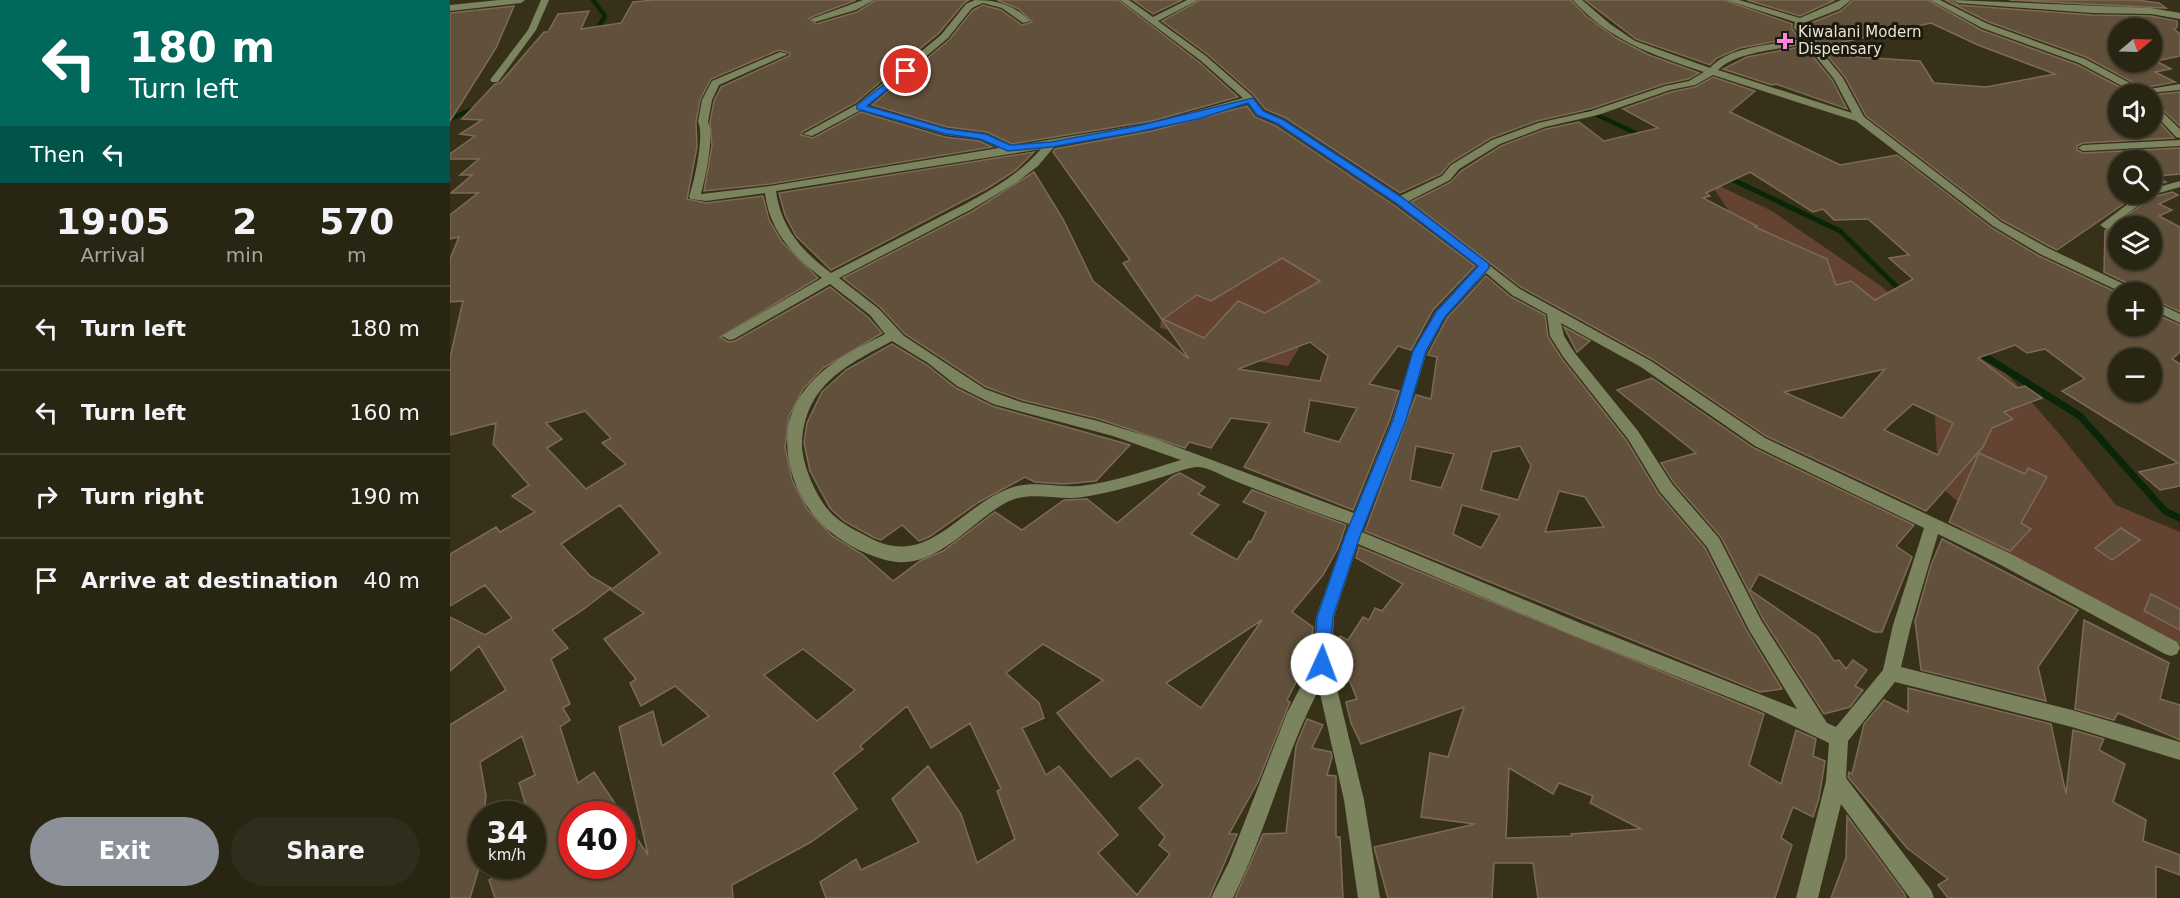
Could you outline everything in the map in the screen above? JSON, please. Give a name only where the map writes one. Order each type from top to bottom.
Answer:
[{"type":"street","points":[[450,8],[521,0]]},
{"type":"street","points":[[495,80],[532,30],[544,0]]},
{"type":"street","points":[[815,19],[853,8],[870,0]]},
{"type":"street","points":[[808,134],[860,107],[945,36],[969,6],[982,0],[1005,6],[1026,21]]},
{"type":"street","points":[[1124,0],[1203,58],[1250,99],[1260,113],[1281,122],[1399,201],[1516,292],[1646,364],[1760,442],[2017,565],[2170,648]]},
{"type":"street","points":[[1154,20],[1194,0]]},
{"type":"street","points":[[1577,0],[1632,43],[1860,119],[1997,224],[2044,251],[2109,282]]},
{"type":"street","points":[[1730,0],[1800,21],[1837,7],[1847,0]]},
{"type":"street","points":[[1934,0],[1984,26],[2075,58],[2124,84]]},
{"type":"street","points":[[1958,0],[2092,10],[2151,11],[2180,16]]},
{"type":"street","points":[[1800,21],[1798,28],[1838,78],[1860,119]]},
{"type":"street","points":[[1399,201],[1446,178],[1472,156],[1496,142],[1542,126],[1594,114],[1668,88],[1692,83],[1712,71],[1722,60],[1737,55],[1807,41]]},
{"type":"street","points":[[783,54],[722,78],[711,87],[703,122],[706,127],[702,156],[704,167],[695,197],[706,198],[770,189],[983,155],[1008,148],[1051,144],[1194,117],[1250,99]]},
{"type":"street","points":[[2162,90],[2180,87]]},
{"type":"street","points":[[860,107],[946,132],[982,136],[1008,148]]},
{"type":"street","points":[[2162,116],[2180,135]]},
{"type":"street","points":[[2083,148],[2180,143]]},
{"type":"street","points":[[729,336],[832,277],[904,242],[1014,180],[1034,164],[1051,144]]},
{"type":"street","points":[[2162,189],[2180,184]]},
{"type":"street","points":[[770,189],[772,208],[786,234],[806,260],[832,277],[877,314],[893,335],[933,359],[962,383],[1006,402],[1117,432],[1198,461],[1819,727],[1839,738]]},
{"type":"street","points":[[2106,225],[2134,204]]},
{"type":"street","points":[[1369,898],[1354,800],[1322,664],[1325,617],[1356,528],[1400,420],[1420,351],[1440,315],[1485,266]]},
{"type":"street","points":[[2162,310],[2180,319]]},
{"type":"street","points":[[1553,314],[1557,336],[1569,355],[1633,435],[1666,488],[1713,543],[1755,625],[1819,727]]},
{"type":"street","points":[[893,335],[834,367],[806,393],[794,435],[794,453],[807,493],[816,509],[830,524],[881,551],[912,554],[928,547],[1002,498],[1017,492],[1080,491],[1198,461]]},
{"type":"street","points":[[1807,898],[1836,781],[1839,738],[1891,673],[1902,625],[1933,525]]},
{"type":"street","points":[[1222,898],[1238,868],[1296,713],[1322,664]]},
{"type":"street","points":[[1891,673],[2015,702],[2180,751]]},
{"type":"street","points":[[1836,781],[1923,898]]},
{"type":"shaded area","points":[[1709,181],[1772,211],[1878,284],[1952,341],[2008,375],[2116,505],[2180,532],[2180,649],[1964,533],[1959,525],[1959,503],[1939,485],[1935,419],[1938,407],[1772,276]]},
{"type":"shaded area","points":[[1314,249],[1335,304],[1314,323],[1288,366],[1231,357],[1201,337],[1160,328],[1166,280]]},
{"type":"building","points":[[655,0],[856,0],[809,18],[816,24],[857,12],[876,0],[969,0],[939,33],[855,103],[802,132],[801,135],[813,138],[861,112],[945,137],[979,141],[992,147],[770,184],[704,191],[712,146],[710,122],[714,101],[721,87],[789,56],[790,53],[779,50],[711,79],[700,100],[696,122],[697,147],[687,199],[706,203],[763,196],[769,220],[782,242],[818,278],[720,337],[728,342],[735,341],[830,287],[868,317],[882,333],[823,368],[803,389],[789,416],[785,447],[792,480],[807,509],[832,536],[862,554],[893,581],[920,561],[943,551],[995,512],[1022,530],[1064,500],[1087,499],[1117,523],[1173,476],[1180,473],[1205,487],[1198,494],[1219,505],[1191,534],[1237,560],[1249,541],[1251,542],[1266,512],[1243,502],[1252,490],[1346,525],[1338,548],[1323,575],[1292,612],[1313,627],[1311,652],[1287,700],[1290,702],[1258,782],[1229,834],[1237,834],[1209,898],[826,898],[820,882],[856,859],[861,870],[919,842],[892,799],[928,766],[961,814],[977,863],[1015,839],[997,791],[1001,789],[970,723],[931,748],[907,706],[860,746],[863,749],[833,773],[857,809],[811,842],[732,885],[733,898],[495,898],[489,880],[491,879],[546,879],[546,801],[524,801],[519,783],[535,775],[522,736],[480,762],[485,801],[468,801],[468,879],[476,879],[470,898],[450,898],[450,725],[506,690],[479,646],[450,671],[450,617],[485,635],[512,618],[485,585],[450,606],[450,554],[496,527],[500,532],[535,512],[512,496],[529,485],[493,444],[496,423],[450,435],[450,358],[463,301],[450,302],[450,259],[459,237],[450,239],[450,215],[478,193],[451,193],[472,175],[460,175],[479,159],[450,159],[450,154],[475,136],[460,134],[482,120],[462,119],[495,84],[500,83],[544,32],[548,32],[558,14],[589,11],[581,29],[621,23],[633,2]],"holes":[[[585,411],[611,438],[602,443],[626,464],[586,489],[547,448],[562,439],[546,423]],[[620,505],[660,553],[611,590],[644,613],[604,639],[636,679],[630,683],[641,706],[675,686],[709,716],[662,746],[653,711],[619,727],[648,855],[636,837],[636,879],[558,879],[558,801],[613,801],[594,772],[578,783],[560,727],[570,720],[563,708],[570,704],[551,659],[568,648],[552,630],[611,588],[590,576],[561,544]],[[1262,620],[1201,708],[1166,683]],[[1043,644],[1103,680],[1057,713],[1111,777],[1138,758],[1163,785],[1139,808],[1165,837],[1159,845],[1170,854],[1137,895],[1098,853],[1118,835],[1059,766],[1046,775],[1022,728],[1044,718],[1039,703],[1006,673]],[[803,649],[855,690],[817,721],[764,675]]]},
{"type":"building","points":[[997,0],[1118,0],[1199,62],[1238,97],[1152,121],[1012,144],[987,132],[947,127],[872,105],[949,40],[973,10],[983,5],[1001,10],[1022,25],[1032,22],[1019,9]]},
{"type":"building","points":[[1133,0],[1182,0],[1153,14]]},
{"type":"building","points":[[1200,0],[1571,0],[1586,16],[1616,38],[1649,55],[1699,73],[1688,79],[1664,84],[1590,109],[1537,121],[1491,138],[1450,163],[1441,174],[1400,193],[1286,118],[1265,109],[1254,95],[1207,54],[1162,21]]},
{"type":"building","points":[[1585,0],[1724,0],[1792,24],[1792,29],[1798,37],[1740,48],[1717,58],[1710,65],[1636,39]]},
{"type":"building","points":[[1747,0],[1835,0],[1800,16]]},
{"type":"building","points":[[1853,0],[1928,0],[1981,30],[2078,65],[2114,84],[2108,84],[2108,138],[2162,138],[2162,125],[2174,138],[2083,143],[2077,146],[2077,150],[2083,153],[2108,152],[2108,204],[2124,204],[2057,250],[2002,220],[1866,116],[1845,77],[1827,55],[1920,61],[1934,83],[1986,87],[2055,74],[1978,45],[1931,23],[1820,47],[1805,28],[1806,25],[1841,11]]},
{"type":"building","points":[[1945,0],[1952,0],[1958,5],[2161,18],[2108,18],[2108,69],[2086,57],[1989,22]]},
{"type":"building","points":[[2009,0],[2136,0],[2159,3],[2166,8]]},
{"type":"building","points":[[514,6],[496,48],[450,121],[450,13]]},
{"type":"building","points":[[2162,18],[2177,21],[2177,27],[2174,29],[2180,34],[2180,56],[2162,60]]},
{"type":"building","points":[[1805,46],[1808,49],[1797,53],[1811,54],[1832,80],[1847,109],[1776,84],[1772,85],[1723,69],[1747,57]]},
{"type":"building","points":[[2162,64],[2171,69],[2162,71]]},
{"type":"building","points":[[2114,72],[2155,72],[2175,82],[2162,84],[2136,84]]},
{"type":"building","points":[[1713,77],[1755,91],[1730,112],[1840,165],[1897,155],[1992,228],[2039,256],[2108,288],[2108,336],[2162,336],[2162,317],[2180,325],[2180,352],[2172,359],[2180,364],[2180,486],[2160,490],[2139,472],[2178,463],[2062,391],[2085,379],[2045,349],[2027,353],[2015,345],[1978,358],[2017,388],[2025,386],[2042,398],[2004,412],[2013,419],[1992,428],[1983,447],[1926,511],[1766,436],[1652,359],[1521,287],[1411,202],[1451,182],[1461,171],[1501,146],[1546,129],[1579,122],[1604,141],[1658,128],[1623,109],[1671,92],[1695,87]],"holes":[[[1750,172],[1813,212],[1823,209],[1834,220],[1868,219],[1909,255],[1889,258],[1913,279],[1875,300],[1851,281],[1836,285],[1827,259],[1755,227],[1757,226],[1703,198],[1710,196],[1706,193]],[[1885,369],[1842,418],[1784,392]],[[1913,404],[1953,423],[1938,455],[1884,430]]]},
{"type":"building","points":[[2180,92],[2180,126],[2162,109],[2162,94]]},
{"type":"building","points":[[1247,106],[1255,117],[1276,126],[1394,205],[1475,266],[1433,310],[1411,350],[1398,346],[1369,384],[1399,391],[1353,510],[1244,467],[1270,423],[1231,418],[1211,448],[1189,442],[1185,448],[1099,419],[1022,400],[986,387],[905,334],[880,307],[843,278],[973,211],[1034,172],[1063,219],[1093,281],[1189,359],[1123,263],[1130,260],[1053,152],[1055,149],[1152,131]],"holes":[[[1282,258],[1320,281],[1265,313],[1238,301],[1204,338],[1163,319],[1197,295],[1211,301]],[[1310,342],[1328,356],[1320,381],[1238,369]],[[1310,400],[1357,408],[1339,442],[1304,432]]]},
{"type":"building","points":[[2180,148],[2180,174],[2162,176],[2162,150],[2141,150]]},
{"type":"building","points":[[1034,152],[1016,170],[988,188],[831,270],[796,236],[785,215],[779,193]]},
{"type":"building","points":[[2172,192],[2178,195],[2162,203],[2162,195]]},
{"type":"building","points":[[2143,204],[2159,204],[2172,210],[2159,216],[2126,216]]},
{"type":"building","points":[[2162,218],[2180,227],[2180,312],[2162,303],[2162,282],[2125,282],[2104,272],[2105,231],[2108,229],[2108,270],[2162,270]]},
{"type":"building","points":[[1486,276],[1511,297],[1545,315],[1548,337],[1562,359],[1626,440],[1658,493],[1705,548],[1747,631],[1782,689],[1760,692],[1365,531],[1416,395],[1431,399],[1437,357],[1428,355],[1447,318]],"holes":[[[1416,446],[1454,454],[1441,488],[1410,480]],[[1520,446],[1531,466],[1518,500],[1481,490],[1492,452]],[[1559,491],[1585,497],[1604,527],[1545,532]],[[1462,505],[1500,515],[1481,548],[1453,534]]]},
{"type":"building","points":[[1564,327],[1590,341],[1577,352]]},
{"type":"building","points":[[892,344],[927,365],[956,388],[992,406],[1130,445],[1096,481],[1064,484],[1035,482],[1025,477],[979,502],[929,537],[919,541],[902,525],[881,540],[873,537],[844,521],[830,508],[810,471],[804,443],[807,423],[822,392],[846,370]]},
{"type":"building","points":[[1652,378],[1754,448],[1914,525],[1896,546],[1912,557],[1882,632],[1874,632],[1759,574],[1750,590],[1818,637],[1834,661],[1839,660],[1846,669],[1853,660],[1867,670],[1855,686],[1863,690],[1850,707],[1824,714],[1763,619],[1721,537],[1674,483],[1661,463],[1696,453],[1617,390]]},
{"type":"building","points":[[1979,453],[2025,474],[2028,468],[2047,477],[2021,523],[2031,529],[2010,551],[1949,522]]},
{"type":"building","points":[[2121,528],[2140,540],[2112,560],[2095,548]]},
{"type":"building","points":[[1942,539],[2078,610],[2038,667],[2046,701],[1921,670],[1915,621],[1931,565]]},
{"type":"building","points":[[1359,547],[1764,714],[1749,765],[1781,784],[1796,730],[1816,739],[1813,756],[1825,761],[1819,798],[1813,817],[1793,807],[1781,838],[1792,845],[1775,898],[1538,898],[1533,863],[1494,863],[1492,898],[1388,898],[1374,847],[1475,824],[1421,817],[1430,753],[1448,757],[1464,707],[1361,744],[1351,723],[1346,702],[1357,699],[1342,662],[1334,658],[1335,642],[1340,636],[1348,640],[1363,617],[1369,620],[1375,608],[1382,611],[1403,584],[1356,558]],"holes":[[[1509,768],[1553,794],[1559,783],[1593,796],[1590,803],[1641,829],[1571,834],[1572,836],[1506,838]]]},
{"type":"building","points":[[2151,594],[2180,609],[2180,630],[2144,611]]},
{"type":"building","points":[[2084,620],[2169,663],[2160,699],[2180,705],[2180,740],[2118,713],[2114,720],[2075,709]]},
{"type":"building","points":[[1908,688],[2051,724],[2066,794],[2073,730],[2104,739],[2099,750],[2125,764],[2113,802],[2146,820],[2143,841],[2180,855],[2180,875],[2156,866],[2156,898],[1948,898],[1938,885],[1948,879],[1907,848],[1848,777],[1849,772],[1852,774],[1864,724],[1884,700],[1908,712]]},
{"type":"building","points":[[1307,719],[1323,725],[1312,748],[1331,752],[1332,757],[1327,775],[1336,776],[1336,837],[1340,837],[1343,898],[1235,898],[1263,834],[1286,833],[1296,746]]},
{"type":"building","points":[[1847,816],[1906,898],[1831,898],[1846,858]]},
{"type":"waterway","points":[[593,0],[605,16],[595,33]]},
{"type":"waterway","points":[[450,119],[480,106]]},
{"type":"waterway","points":[[1578,106],[1644,137]]},
{"type":"waterway","points":[[1727,177],[1840,231],[1903,293]]},
{"type":"waterway","points":[[1978,352],[2080,416],[2165,511],[2180,518]]},
{"type":"place","name":"Kiwalani Modern Dispensary","points":[[1785,41]]},
{"type":"route","points":[[906,71],[860,107],[946,132],[982,136],[1008,148],[1051,144],[1137,129],[1194,117],[1250,99],[1260,113],[1281,122],[1399,201],[1485,266],[1440,315],[1420,351],[1400,420],[1353,536],[1325,617],[1322,664]]}]
